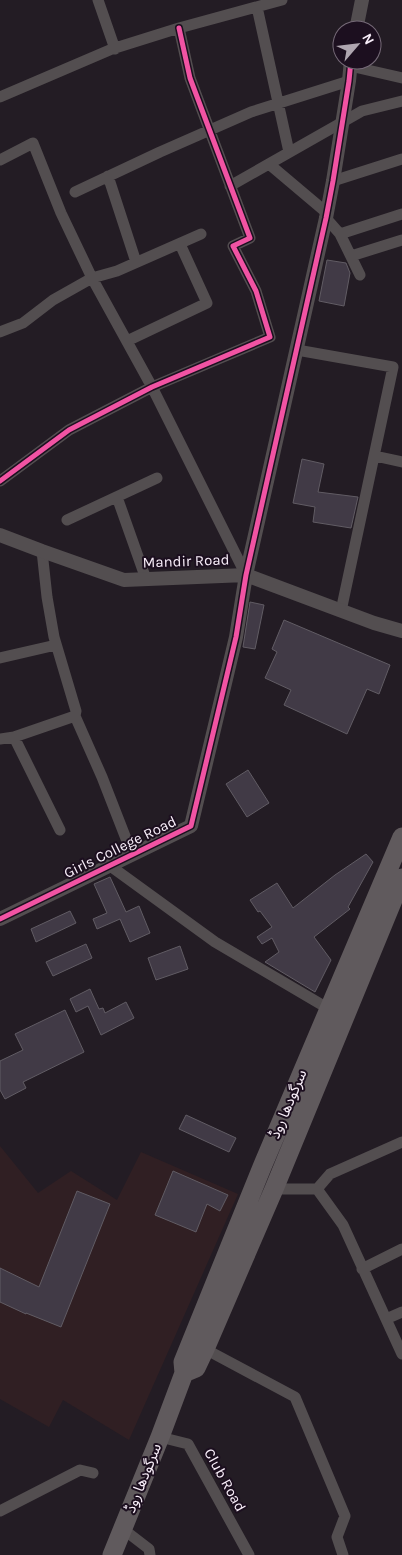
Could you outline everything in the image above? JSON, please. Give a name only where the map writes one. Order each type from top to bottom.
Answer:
[{"type":"highway","name":"سرگودھا روڈ","points":[[184,1373],[196,1368],[277,1182],[366,942],[402,837]]},
{"type":"highway","name":"سرگودھا روڈ","points":[[112,1555],[184,1373],[183,1362],[262,1167],[329,1009],[402,878]]},
{"type":"highway","points":[[262,1167],[277,1182]]},
{"type":"street","points":[[98,0],[115,48]]},
{"type":"street","points":[[0,97],[115,48],[281,0]]},
{"type":"street","points":[[358,20],[362,0]]},
{"type":"street","points":[[257,7],[289,152]]},
{"type":"street","points":[[0,481],[69,430],[152,388],[270,337],[256,291],[233,246],[250,238],[190,78],[179,28]]},
{"type":"street","points":[[246,575],[326,216],[343,122],[350,70]]},
{"type":"street","points":[[374,70],[402,78]]},
{"type":"street","points":[[74,192],[251,112],[349,81]]},
{"type":"street","points":[[230,186],[362,111],[402,101]]},
{"type":"street","points":[[0,160],[33,142],[61,213],[92,278],[152,388],[246,575]]},
{"type":"street","points":[[333,181],[402,159]]},
{"type":"street","points":[[269,164],[326,216],[340,234],[360,275]]},
{"type":"street","points":[[108,176],[136,262]]},
{"type":"street","points":[[340,234],[402,214]]},
{"type":"street","points":[[0,332],[23,323],[53,300],[92,278],[117,270],[201,234]]},
{"type":"street","points":[[350,256],[402,240]]},
{"type":"street","points":[[127,341],[207,303],[180,244]]},
{"type":"street","points":[[297,350],[393,367],[341,611]]},
{"type":"street","points":[[375,456],[402,462]]},
{"type":"street","points":[[67,520],[157,478]]},
{"type":"street","points":[[117,497],[146,579]]},
{"type":"street","name":"Mandir Road","points":[[0,535],[124,580],[246,575],[374,623],[402,631]]},
{"type":"street","points":[[42,551],[47,597],[56,645],[76,711],[75,716],[102,777],[132,854]]},
{"type":"street","name":"Girls College Road","points":[[0,920],[191,826],[222,702],[236,637],[246,575]]},
{"type":"street","points":[[0,658],[56,645]]},
{"type":"street","points":[[0,739],[75,716]]},
{"type":"street","points":[[14,736],[60,830]]},
{"type":"street","points":[[109,865],[214,942],[329,1009]]},
{"type":"street","points":[[317,1188],[330,1174],[402,1142]]},
{"type":"street","points":[[277,1182],[317,1188],[343,1225],[402,1354]]},
{"type":"street","points":[[362,1269],[402,1250]]},
{"type":"street","points":[[386,1319],[402,1312]]},
{"type":"street","points":[[205,1349],[295,1397],[345,1516],[337,1537],[343,1555]]},
{"type":"street","name":"Club Road","points":[[160,1437],[188,1444],[250,1555]]},
{"type":"street","points":[[0,1511],[80,1470],[93,1473]]},
{"type":"street","points":[[123,1529],[149,1549],[150,1555]]},
{"type":"shaded area","points":[[0,1146],[38,1193],[71,1171],[117,1200],[141,1152],[238,1194],[129,1440],[63,1400],[49,1427],[0,1399]]},
{"type":"building","points":[[327,260],[346,263],[350,273],[344,306],[319,301]]},
{"type":"building","points":[[302,459],[324,464],[318,492],[358,497],[351,528],[313,522],[315,507],[293,503]]},
{"type":"building","points":[[250,602],[264,605],[255,649],[243,647]]},
{"type":"building","points":[[284,620],[390,665],[379,694],[367,689],[347,734],[284,705],[291,690],[265,678],[277,652],[272,649]]},
{"type":"building","points":[[248,770],[269,803],[247,817],[226,784]]},
{"type":"building","points":[[366,854],[373,862],[348,907],[350,909],[314,937],[331,960],[315,992],[265,962],[279,952],[272,938],[262,944],[257,937],[272,927],[250,900],[277,883],[293,908],[335,875]]},
{"type":"building","points":[[110,877],[126,912],[139,906],[150,933],[130,942],[120,919],[97,929],[93,919],[107,913],[94,884]]},
{"type":"building","points":[[70,911],[76,923],[36,942],[31,929]]},
{"type":"building","points":[[86,944],[92,958],[53,976],[46,962]]},
{"type":"building","points":[[180,946],[188,969],[156,980],[148,958]]},
{"type":"building","points":[[90,989],[99,1009],[103,1008],[105,1013],[126,1002],[134,1018],[101,1035],[88,1006],[76,1012],[70,999]]},
{"type":"building","points":[[65,1010],[84,1052],[23,1082],[26,1088],[5,1099],[0,1090],[0,1061],[23,1050],[15,1034]]},
{"type":"building","points":[[186,1115],[236,1138],[229,1152],[179,1129]]},
{"type":"building","points":[[173,1171],[228,1195],[220,1211],[207,1204],[196,1232],[155,1215]]},
{"type":"building","points":[[77,1191],[110,1204],[61,1327],[0,1302],[0,1268],[39,1287]]},
{"type":"cycle path","points":[[0,481],[69,430],[152,387],[270,337],[256,291],[233,246],[250,238],[190,78],[179,28]]},
{"type":"cycle path","points":[[0,919],[191,826],[236,637],[246,575],[326,218],[350,70]]}]
